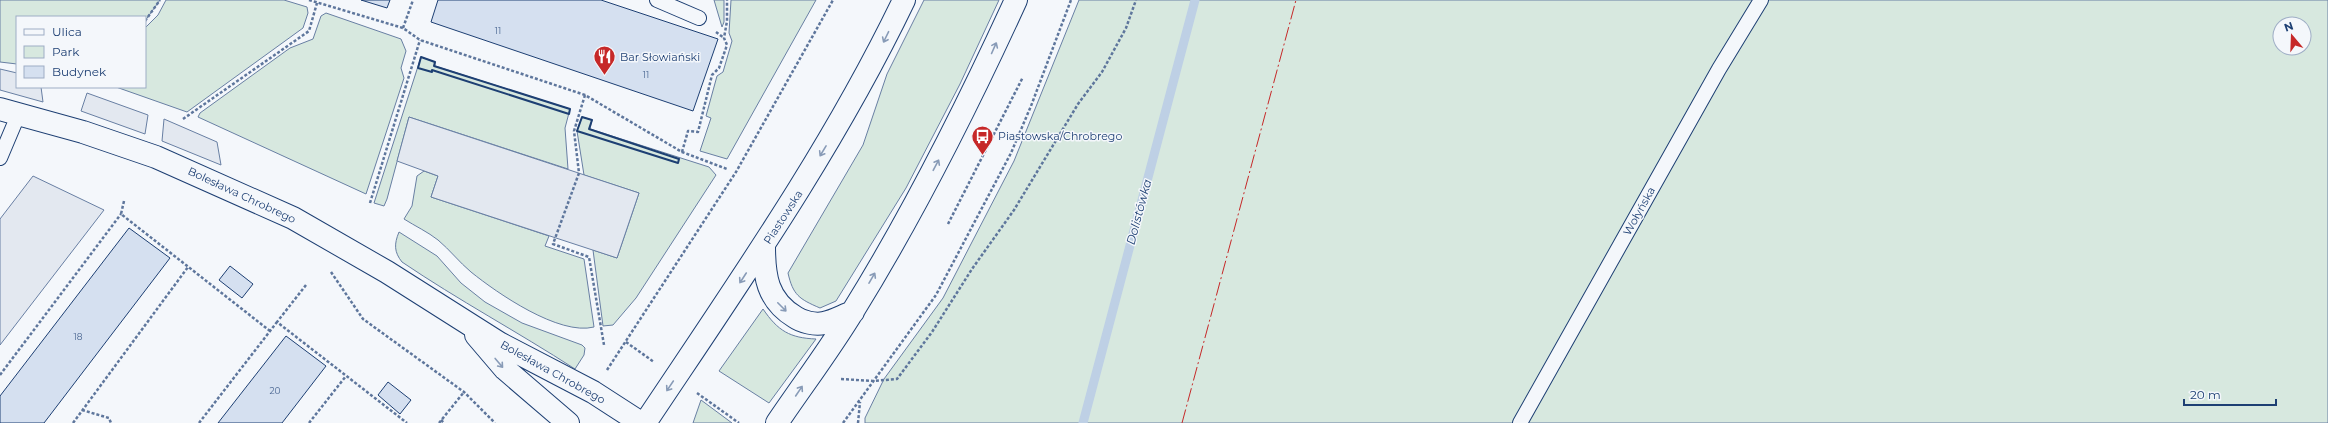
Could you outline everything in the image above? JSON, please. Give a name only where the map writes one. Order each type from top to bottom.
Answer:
[{"type":"main road","name":"Piastowska","points":[[645,423],[764,246],[844,116],[904,0]]},
{"type":"main road","points":[[777,423],[853,312],[908,216],[950,139],[1016,0]]},
{"type":"main road","name":"Bolesława Chrobrego","points":[[9,111],[156,157],[279,211],[388,272],[465,322],[593,392],[641,423]]},
{"type":"main road","points":[[764,246],[764,269],[771,293],[781,309],[802,322],[823,323],[853,312]]},
{"type":"main road","name":"Bolesława Chrobrego","points":[[465,322],[505,370],[568,423]]},
{"type":"lane","points":[[657,0],[699,18]]},
{"type":"lane","name":"Wołyńska","points":[[1520,423],[1719,69],[1761,0]]},
{"type":"lane","points":[[0,158],[9,111]]},
{"type":"path","points":[[146,20],[160,0]]},
{"type":"path","points":[[309,0],[402,28],[420,40],[585,95],[682,152],[727,169]]},
{"type":"path","points":[[402,28],[413,0]]},
{"type":"path","points":[[682,152],[688,131],[698,132],[712,75],[719,68],[727,45],[724,38],[727,21],[728,0]]},
{"type":"path","points":[[593,392],[736,172],[833,0]]},
{"type":"path","points":[[843,423],[936,295],[992,190],[1031,106],[1071,0]]},
{"type":"path","points":[[840,378],[873,381],[897,379],[932,332],[972,269],[1014,210],[1078,104],[1102,72],[1126,28],[1136,0]]},
{"type":"path","points":[[183,119],[309,31],[317,3]]},
{"type":"path","points":[[370,203],[420,40]]},
{"type":"path","points":[[948,224],[1023,77]]},
{"type":"path","points":[[585,95],[574,131],[579,173],[553,244],[589,257],[604,345]]},
{"type":"path","points":[[0,375],[121,214],[124,201]]},
{"type":"path","points":[[121,214],[270,331]]},
{"type":"path","points":[[73,423],[188,267]]},
{"type":"path","points":[[328,268],[363,319],[464,392],[495,423]]},
{"type":"path","points":[[199,423],[306,285]]},
{"type":"path","points":[[277,322],[407,423]]},
{"type":"path","points":[[309,423],[346,376]]},
{"type":"path","points":[[444,423],[440,422],[464,392]]},
{"type":"path","points":[[858,423],[860,401]]},
{"type":"path","points":[[82,410],[109,418],[111,423]]},
{"type":"green space","points":[[0,0],[160,0],[146,20],[146,16],[16,16],[16,64],[0,62]]},
{"type":"green space","points":[[166,0],[284,0],[307,7],[308,13],[303,28],[187,112],[119,88],[146,88],[146,27],[158,15]]},
{"type":"green space","points":[[714,0],[724,0],[724,22],[722,27]]},
{"type":"green space","points":[[731,0],[816,0],[727,159],[700,151],[711,118],[706,116],[717,76],[723,72],[732,41],[729,33]]},
{"type":"green space","points":[[924,0],[999,0],[960,84],[906,188],[836,301],[820,308],[807,302],[798,295],[792,286],[788,273],[863,145],[887,74]]},
{"type":"green space","points":[[1079,0],[2328,0],[2328,423],[865,423],[865,418],[884,379],[943,298],[1014,161]]},
{"type":"green space","points":[[326,13],[401,39],[406,51],[401,68],[404,78],[366,194],[198,117],[200,113],[290,48],[313,39],[321,16]]},
{"type":"green space","points":[[421,57],[435,62],[435,66],[570,109],[565,128],[568,169],[409,117],[387,199],[384,206],[374,203]]},
{"type":"green space","points":[[582,117],[592,120],[590,129],[709,167],[716,175],[636,298],[613,325],[603,326],[593,250],[617,258],[639,193],[584,175],[577,131]]},
{"type":"green space","points":[[424,171],[438,176],[431,197],[549,236],[545,246],[584,259],[594,327],[580,328],[564,325],[529,311],[482,281],[438,240],[404,219],[412,206],[417,176]]},
{"type":"green space","points":[[399,232],[437,256],[461,283],[485,302],[522,323],[582,345],[585,348],[584,355],[575,369],[402,262],[396,251],[396,240]]},
{"type":"green space","points":[[763,309],[774,323],[785,332],[799,337],[816,339],[769,403],[719,371]]},
{"type":"green space","points":[[701,400],[732,423],[693,423]]},
{"type":"shaded area","points":[[0,69],[16,73],[16,88],[41,88],[43,102],[0,90]]},
{"type":"shaded area","points":[[87,93],[148,115],[145,134],[81,111]]},
{"type":"shaded area","points":[[409,117],[639,193],[617,258],[431,197],[438,176],[397,161]]},
{"type":"shaded area","points":[[164,119],[217,142],[221,165],[162,141]]},
{"type":"shaded area","points":[[33,176],[104,210],[0,345],[0,219]]},
{"type":"building","points":[[361,0],[390,0],[387,8]]},
{"type":"building","points":[[438,0],[601,0],[718,39],[693,111],[431,22]]},
{"type":"building","points":[[129,228],[170,258],[44,423],[0,423],[0,396]]},
{"type":"building","points":[[230,266],[253,284],[242,298],[219,280]]},
{"type":"building","points":[[286,336],[326,366],[282,423],[218,423]]},
{"type":"building","points":[[388,382],[411,400],[400,414],[378,395]]},
{"type":"waterway","name":"Dolistówka","points":[[1083,423],[1195,0]]},
{"type":"wall","points":[[421,57],[435,62],[434,66],[570,109],[569,114],[432,70],[432,72],[418,68],[421,57]]},
{"type":"wall","points":[[582,117],[592,120],[589,129],[679,159],[678,163],[577,131],[582,117]]},
{"type":"power","points":[[1182,423],[1296,0]]},
{"type":"place","name":"Bar Słowiański","points":[[604,76]]},
{"type":"place","name":"Piastowska/Chrobrego","points":[[982,156]]}]
